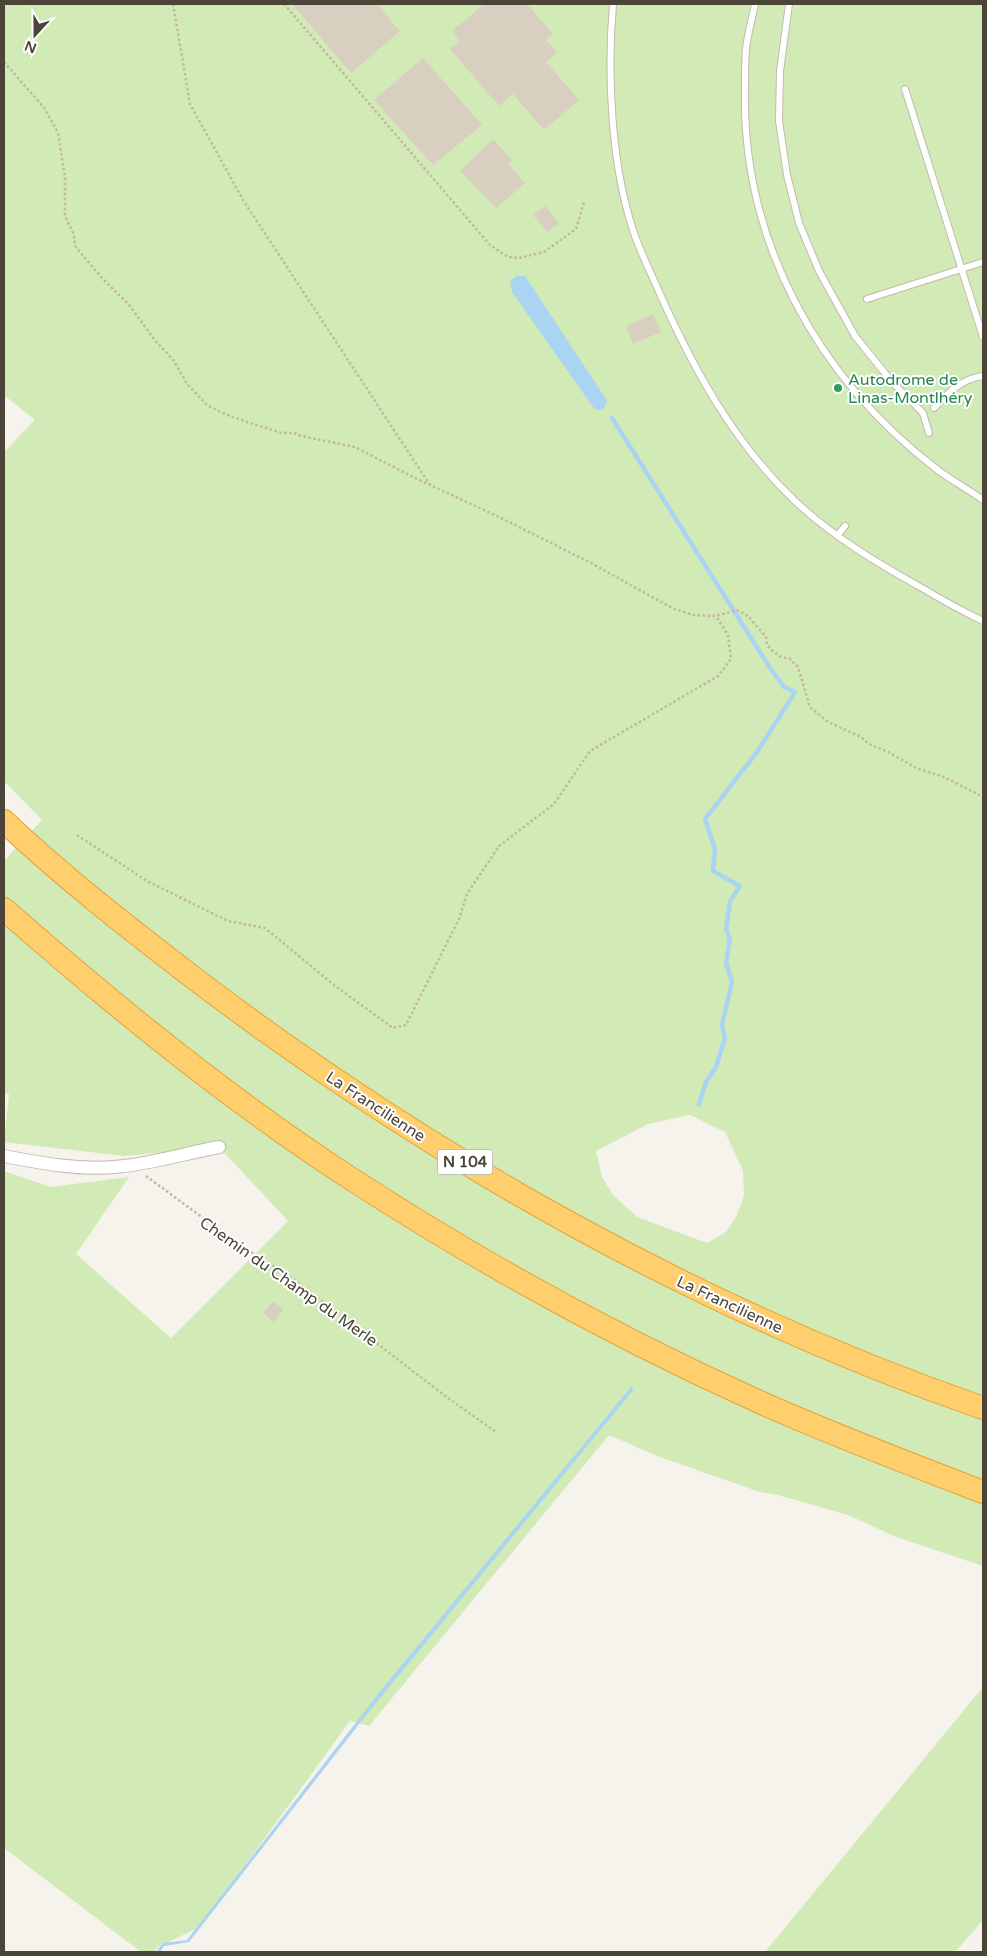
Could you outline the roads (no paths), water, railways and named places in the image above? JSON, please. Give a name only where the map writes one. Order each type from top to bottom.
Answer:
[{"type":"highway","name":"La Francilienne","points":[[4,821],[97,903],[249,1020],[388,1115],[478,1170],[623,1252],[734,1307],[861,1363],[921,1387],[983,1408]]},
{"type":"highway","points":[[4,909],[128,1015],[203,1073],[340,1171],[440,1234],[596,1322],[703,1376],[888,1456],[983,1492]]},
{"type":"street","points":[[4,1156],[82,1168],[114,1167],[219,1147]]},
{"type":"lane","points":[[613,4],[611,84],[614,128],[620,175],[633,232],[696,368],[726,420],[754,457],[795,501],[837,536],[879,565],[983,621]]},
{"type":"lane","points":[[755,4],[746,49],[744,114],[748,161],[766,237],[788,291],[830,360],[869,407],[939,471],[983,500]]},
{"type":"lane","points":[[789,4],[781,56],[778,95],[779,121],[788,175],[799,223],[819,271],[855,336],[881,369],[923,414],[929,433]]},
{"type":"lane","points":[[906,89],[983,337]]},
{"type":"lane","points":[[867,298],[983,262]]},
{"type":"lane","points":[[934,408],[959,384],[975,377],[983,376]]},
{"type":"lane","points":[[837,536],[845,526]]},
{"type":"water","points":[[517,276],[525,276],[606,399],[607,403],[603,409],[597,410],[593,407],[512,292],[510,281]]},
{"type":"water","points":[[631,1387],[634,1389],[367,1714],[189,1942],[164,1946],[160,1952],[156,1952],[163,1943],[187,1940],[382,1689]]},
{"type":"waterway","points":[[612,418],[770,668],[784,687],[795,692],[757,752],[705,819],[715,849],[713,871],[740,886],[730,901],[726,929],[730,939],[726,963],[732,982],[722,1025],[725,1038],[716,1067],[706,1082],[699,1104]]},
{"type":"place","name":"Autodrome de Linas-Montlhéry","points":[[838,388]]}]
